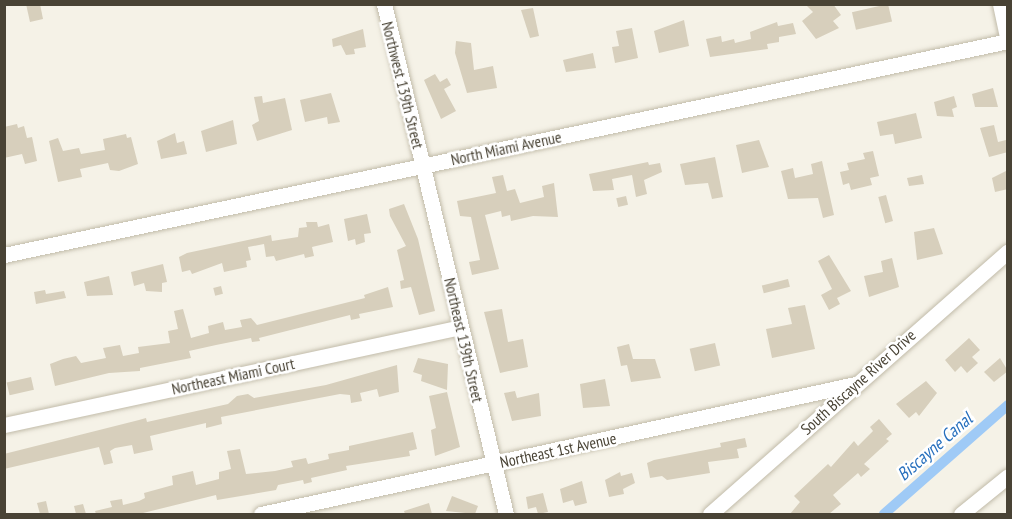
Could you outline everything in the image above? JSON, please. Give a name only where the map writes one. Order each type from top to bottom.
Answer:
[{"type":"street","name":"Northwest 139th Street","points":[[384,4],[423,165]]},
{"type":"street","points":[[1000,4],[1008,41]]},
{"type":"street","name":"North Miami Avenue","points":[[4,255],[1008,41]]},
{"type":"street","name":"Northeast 139th Street","points":[[423,165],[506,514]]},
{"type":"street","name":"South Biscayne River Drive","points":[[710,514],[1008,251]]},
{"type":"street","name":"Northeast Miami Court","points":[[4,425],[461,327]]},
{"type":"street","name":"Northeast 1st Avenue","points":[[261,514],[855,384]]},
{"type":"street","points":[[961,514],[1008,476]]},
{"type":"building","points":[[26,4],[40,4],[43,19],[30,22]]},
{"type":"building","points":[[805,4],[833,4],[841,15],[833,21],[839,28],[816,39],[802,21],[813,12]]},
{"type":"building","points":[[888,4],[892,22],[856,30],[852,12]]},
{"type":"building","points":[[533,8],[539,36],[530,38],[521,10]]},
{"type":"building","points":[[684,20],[689,46],[659,53],[654,31]]},
{"type":"building","points":[[777,22],[778,26],[793,23],[796,34],[779,37],[779,42],[767,44],[768,49],[710,57],[706,39],[721,36],[722,42],[734,39],[735,43],[751,39],[750,32]]},
{"type":"building","points":[[632,28],[638,58],[615,63],[612,47],[619,46],[616,31]]},
{"type":"building","points":[[363,29],[366,47],[354,49],[355,54],[346,55],[341,45],[333,47],[332,39]]},
{"type":"building","points":[[456,41],[471,43],[474,70],[493,66],[497,88],[467,93],[455,53]]},
{"type":"building","points":[[593,53],[596,68],[566,72],[563,60]]},
{"type":"building","points":[[435,74],[440,82],[447,78],[451,85],[444,89],[456,111],[441,119],[424,80]]},
{"type":"building","points":[[993,88],[998,107],[975,107],[972,94]]},
{"type":"building","points":[[331,93],[340,122],[328,124],[327,117],[305,122],[300,100]]},
{"type":"building","points":[[262,96],[263,103],[285,98],[292,130],[257,141],[252,125],[259,121],[254,97]]},
{"type":"building","points":[[954,96],[957,107],[952,109],[954,117],[937,116],[934,102]]},
{"type":"building","points":[[916,113],[922,138],[895,144],[893,134],[880,136],[877,122]]},
{"type":"building","points":[[233,120],[237,144],[206,152],[201,131]]},
{"type":"building","points":[[17,124],[18,128],[24,126],[27,138],[32,137],[37,161],[25,164],[22,154],[4,158],[4,127]]},
{"type":"building","points":[[994,125],[998,142],[1006,140],[1008,152],[989,157],[980,128]]},
{"type":"building","points":[[175,133],[177,143],[184,141],[187,154],[161,159],[157,141]]},
{"type":"building","points":[[126,134],[127,138],[131,137],[138,164],[119,171],[110,170],[108,163],[80,169],[82,177],[58,182],[49,141],[58,138],[63,151],[79,148],[81,154],[105,150],[103,139]]},
{"type":"building","points":[[759,140],[769,167],[742,173],[736,145]]},
{"type":"building","points":[[873,151],[879,176],[870,178],[872,185],[851,190],[849,183],[843,185],[840,172],[849,170],[847,163],[865,159],[863,153]]},
{"type":"building","points":[[715,157],[723,197],[712,199],[708,183],[685,185],[680,164]]},
{"type":"building","points":[[822,161],[834,215],[823,218],[818,198],[788,199],[781,171],[793,168],[795,178],[813,174],[811,164]]},
{"type":"building","points":[[648,162],[649,165],[660,163],[662,172],[644,180],[647,194],[636,197],[632,175],[612,179],[614,190],[593,191],[589,174]]},
{"type":"building","points":[[1008,170],[1008,189],[995,192],[992,178]]},
{"type":"building","points":[[503,175],[507,191],[515,189],[520,203],[544,197],[542,186],[554,183],[558,217],[533,216],[511,221],[510,215],[502,217],[501,211],[485,215],[499,269],[472,275],[469,262],[480,260],[471,217],[460,216],[457,201],[496,193],[492,177]]},
{"type":"building","points":[[922,175],[924,184],[909,186],[907,178]]},
{"type":"building","points":[[886,195],[893,221],[885,223],[878,197]]},
{"type":"building","points":[[626,196],[628,205],[618,207],[616,198]]},
{"type":"building","points":[[404,204],[418,239],[435,311],[419,315],[411,287],[401,289],[400,281],[404,280],[397,250],[406,246],[390,216],[389,209]]},
{"type":"building","points":[[367,214],[371,233],[364,234],[365,242],[356,245],[355,239],[348,241],[344,219]]},
{"type":"building","points":[[306,222],[317,222],[318,227],[329,224],[333,242],[312,247],[314,256],[305,258],[304,254],[276,261],[274,256],[266,257],[264,244],[248,247],[251,260],[246,261],[247,267],[224,272],[222,263],[192,274],[190,270],[182,272],[179,257],[187,253],[271,235],[272,241],[298,237],[299,228],[307,227]]},
{"type":"building","points":[[934,228],[943,254],[917,260],[914,232]]},
{"type":"building","points":[[829,255],[851,291],[837,298],[840,304],[829,310],[821,295],[832,289],[818,261]]},
{"type":"building","points":[[892,258],[899,287],[869,297],[864,276],[883,272],[881,261]]},
{"type":"building","points":[[163,264],[167,282],[162,283],[162,292],[146,291],[144,283],[134,286],[131,272]]},
{"type":"building","points":[[109,276],[113,295],[87,296],[84,282]]},
{"type":"building","points":[[788,279],[790,287],[764,293],[762,286]]},
{"type":"building","points":[[221,286],[223,294],[215,296],[213,288]]},
{"type":"building","points":[[388,287],[393,307],[359,314],[360,318],[351,320],[350,315],[259,338],[260,341],[252,342],[251,338],[189,351],[191,358],[140,368],[140,371],[109,373],[55,386],[50,364],[63,359],[76,356],[81,363],[106,358],[103,348],[120,345],[123,356],[139,353],[138,347],[170,343],[168,331],[178,329],[174,311],[183,309],[191,338],[209,333],[208,326],[223,322],[225,330],[242,327],[240,320],[251,318],[257,325],[365,298],[364,295]]},
{"type":"building","points":[[45,290],[46,294],[64,291],[66,298],[36,304],[34,292]]},
{"type":"building","points":[[805,305],[815,349],[772,358],[766,329],[792,324],[788,308]]},
{"type":"building","points":[[502,309],[508,342],[523,339],[528,367],[500,373],[484,312]]},
{"type":"building","points":[[969,338],[980,350],[972,357],[978,363],[967,373],[961,366],[955,372],[945,360]]},
{"type":"building","points":[[715,343],[720,365],[695,371],[690,349]]},
{"type":"building","points":[[629,344],[633,359],[655,359],[661,378],[631,382],[627,365],[621,366],[617,347]]},
{"type":"building","points":[[418,358],[448,364],[447,390],[421,381],[422,375],[413,372]]},
{"type":"building","points":[[1000,358],[1008,371],[994,382],[984,372]]},
{"type":"building","points":[[397,365],[399,392],[379,397],[377,389],[360,393],[362,401],[351,403],[350,395],[340,394],[221,417],[222,424],[206,428],[206,423],[150,436],[153,450],[134,454],[132,445],[115,448],[110,451],[113,463],[104,465],[99,447],[4,469],[4,454],[146,418],[147,422],[228,404],[237,396],[248,394],[254,398],[326,385]]},
{"type":"building","points":[[31,377],[34,390],[10,395],[7,383]]},
{"type":"building","points":[[605,379],[610,406],[583,408],[580,384]]},
{"type":"building","points":[[926,381],[937,393],[919,416],[916,412],[909,418],[896,404]]},
{"type":"building","points":[[515,391],[517,398],[539,393],[541,416],[512,421],[504,393]]},
{"type":"building","points":[[447,392],[460,447],[435,456],[431,430],[436,428],[429,396]]},
{"type":"building","points":[[879,419],[892,434],[886,439],[889,441],[864,464],[870,469],[861,477],[858,473],[833,495],[841,504],[829,514],[790,514],[800,502],[794,496],[828,464],[831,467],[854,441],[858,446],[873,431],[870,427]]},
{"type":"building","points":[[413,432],[417,449],[409,451],[410,456],[346,466],[347,470],[311,478],[312,482],[304,484],[303,480],[278,485],[276,490],[217,500],[216,495],[139,514],[96,514],[95,511],[112,507],[110,501],[122,499],[123,505],[139,501],[145,498],[144,493],[173,485],[172,476],[193,471],[196,485],[219,479],[219,472],[231,469],[227,451],[240,449],[246,474],[293,467],[291,461],[306,458],[308,464],[329,459],[328,454],[349,450],[349,446]]},
{"type":"building","points":[[745,438],[747,447],[737,449],[739,458],[708,462],[710,473],[667,480],[662,476],[650,478],[647,463],[654,460],[721,447],[720,443]]},
{"type":"building","points":[[620,472],[621,476],[632,473],[635,483],[623,489],[624,494],[609,497],[605,480]]},
{"type":"building","points":[[582,481],[587,503],[575,506],[573,500],[563,503],[560,489]]},
{"type":"building","points":[[543,493],[548,512],[538,514],[536,507],[528,509],[526,497]]},
{"type":"building","points":[[452,496],[478,506],[475,514],[446,511]]},
{"type":"building","points":[[46,501],[49,514],[40,514],[37,503]]},
{"type":"building","points":[[429,503],[432,514],[405,514],[404,511]]},
{"type":"building","points":[[83,504],[86,514],[76,514],[74,506]]},
{"type":"waterway","name":"Biscayne Canal","points":[[884,514],[1008,405]]}]
